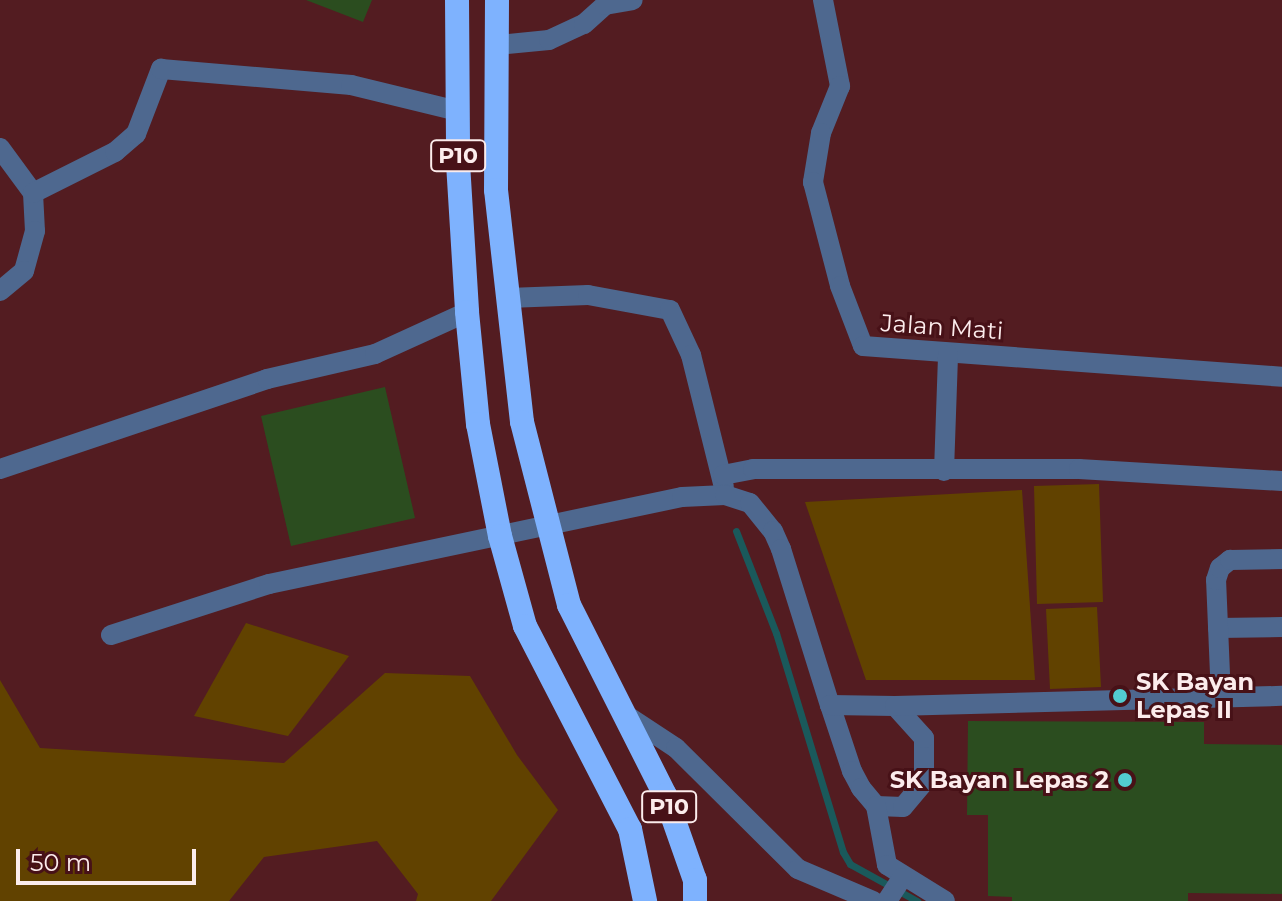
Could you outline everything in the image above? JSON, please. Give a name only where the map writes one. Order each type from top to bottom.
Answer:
[{"type":"highway","name":"P10","points":[[457,0],[458,111],[467,312],[478,424],[500,536],[525,626],[630,829],[645,901]]},
{"type":"highway","name":"P10","points":[[497,0],[496,190],[522,422],[569,605],[629,717],[665,795],[695,880],[695,901]]},
{"type":"street","points":[[497,45],[549,40],[584,24],[605,5],[633,0]]},
{"type":"street","name":"Jalan Mati","points":[[823,0],[840,86],[821,133],[813,182],[857,341],[873,349],[1282,377]]},
{"type":"street","points":[[33,193],[115,152],[136,134],[161,69],[351,85],[458,111]]},
{"type":"street","points":[[0,148],[33,193],[35,231],[28,262],[0,291]]},
{"type":"street","points":[[507,298],[588,295],[670,310],[691,355],[704,421],[724,485],[750,503],[773,531],[852,771],[876,806],[890,892]]},
{"type":"street","points":[[0,469],[267,379],[375,354],[467,312]]},
{"type":"street","points":[[944,471],[948,355]]},
{"type":"street","points":[[111,635],[269,584],[682,497],[724,485],[753,469],[1079,469],[1282,481]]},
{"type":"street","points":[[1221,698],[1218,628],[1220,568],[1230,560],[1282,559]]},
{"type":"street","points":[[1218,628],[1282,627]]},
{"type":"street","points":[[830,705],[1282,696]]},
{"type":"street","points":[[876,806],[903,807],[924,782],[924,738],[895,706]]},
{"type":"street","points":[[629,717],[676,748],[798,869],[890,892],[945,901]]},
{"type":"shaded area","points":[[1099,484],[1103,602],[1037,604],[1034,486]]},
{"type":"shaded area","points":[[1022,490],[1035,680],[866,680],[805,502]]},
{"type":"shaded area","points":[[1097,607],[1101,687],[1050,689],[1046,609]]},
{"type":"shaded area","points":[[246,623],[349,656],[288,736],[194,716]]},
{"type":"shaded area","points":[[385,673],[470,676],[517,755],[558,810],[491,901],[416,901],[418,894],[377,841],[264,857],[229,901],[0,901],[0,680],[40,748],[284,763]]},
{"type":"building","points":[[306,0],[372,0],[363,22]]},
{"type":"building","points":[[385,387],[415,518],[291,546],[261,416]]},
{"type":"building","name":"SK Bayan Lepas 2","points":[[968,721],[1204,722],[1204,744],[1282,745],[1282,894],[1188,893],[1188,901],[1012,901],[1012,897],[988,896],[988,815],[967,815]]},
{"type":"waterway","points":[[736,531],[776,633],[843,852],[850,864],[917,901]]},
{"type":"place","name":"SK Bayan Lepas II","points":[[1120,696]]},
{"type":"place","name":"SK Bayan Lepas 2","points":[[1125,780]]}]
